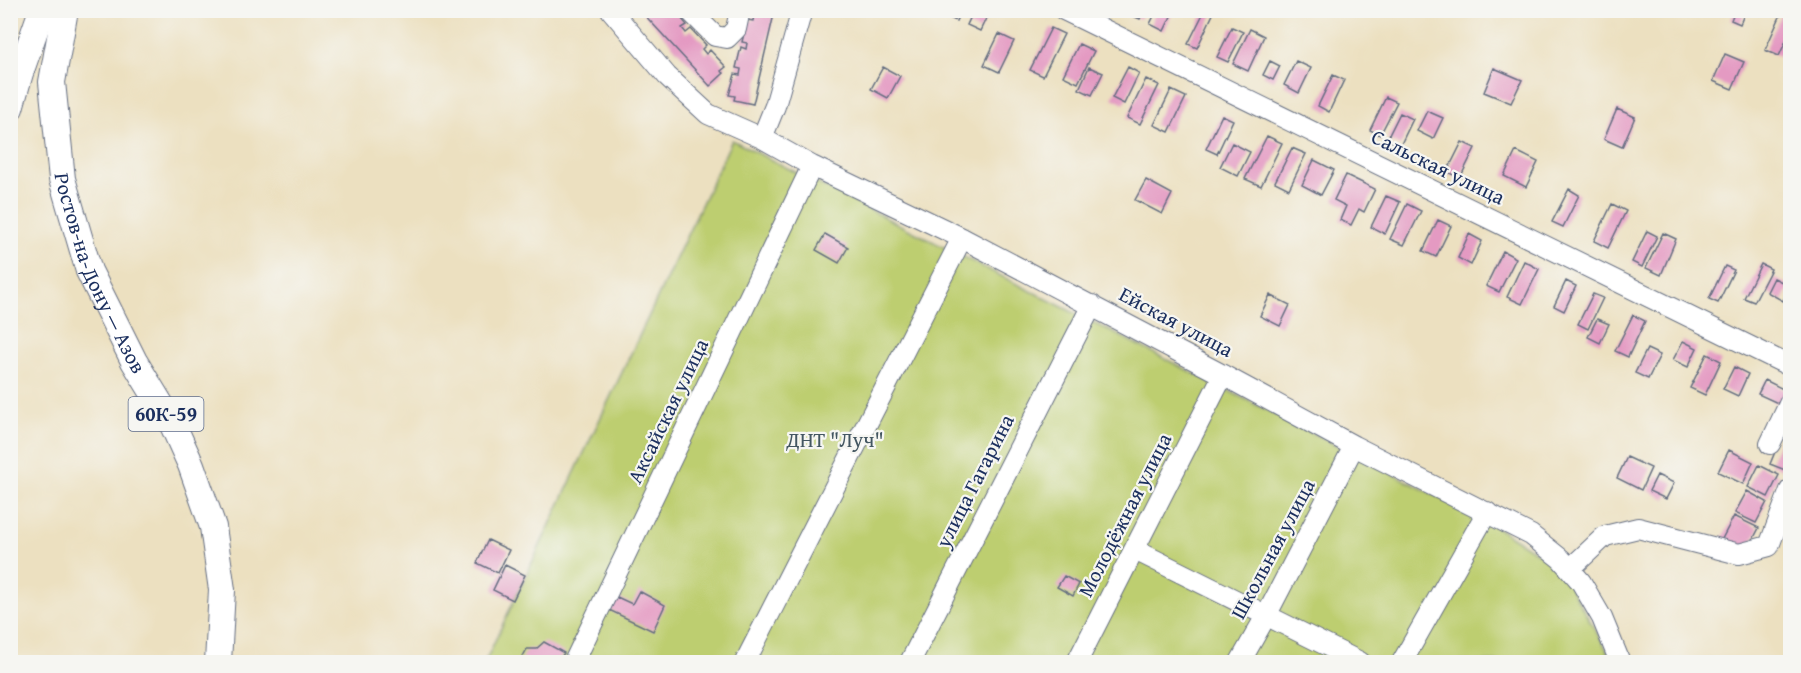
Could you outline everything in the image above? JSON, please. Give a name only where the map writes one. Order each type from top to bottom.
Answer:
[{"type":"main road","points":[[10,108],[42,10]]},
{"type":"main road","name":"Ростов-на-Дону — Азов","points":[[65,10],[52,82],[62,179],[89,271],[134,361],[173,426],[191,465],[213,527],[222,590],[218,663]]},
{"type":"street","name":"Ейская улица","points":[[611,10],[667,76],[708,114],[762,138],[808,173],[958,246],[1351,452],[1484,517],[1531,535],[1566,564],[1581,582],[1602,618],[1620,663]]},
{"type":"street","points":[[689,10],[715,36],[727,38],[736,29],[740,10]]},
{"type":"street","points":[[762,138],[775,106],[802,10]]},
{"type":"street","name":"Сальская улица","points":[[1064,10],[1791,366]]},
{"type":"street","name":"Аксайская улица","points":[[574,663],[808,173]]},
{"type":"street","points":[[745,663],[958,246]]},
{"type":"street","name":"улица Гагарина","points":[[910,663],[1088,313]]},
{"type":"street","name":"Молодёжная улица","points":[[1077,663],[1220,382]]},
{"type":"street","points":[[1770,444],[1791,402]]},
{"type":"street","name":"Школьная улица","points":[[1239,663],[1266,616],[1351,452]]},
{"type":"street","points":[[1566,564],[1605,536],[1638,528],[1739,554],[1769,546],[1791,490]]},
{"type":"street","points":[[1402,663],[1484,517]]},
{"type":"street","points":[[1134,550],[1360,663]]},
{"type":"green space","name":"ДНТ \"Луч\"","points":[[732,140],[1488,522],[1558,566],[1614,662],[485,662]]},
{"type":"building","points":[[640,10],[666,10],[668,13],[674,10],[687,25],[682,28],[686,33],[691,29],[706,45],[702,49],[706,54],[710,50],[726,67],[721,71],[724,73],[710,86]]},
{"type":"building","points":[[749,10],[775,10],[753,104],[734,100],[735,96],[729,95],[735,74],[740,75],[741,69],[736,68],[741,47],[746,49],[747,43],[742,42],[747,20],[753,21],[754,15],[749,14]]},
{"type":"building","points":[[943,10],[961,10],[956,21],[941,14]]},
{"type":"building","points":[[974,10],[990,10],[980,31],[967,25]]},
{"type":"building","points":[[1129,10],[1144,10],[1140,19],[1128,14]]},
{"type":"building","points":[[1157,10],[1174,10],[1164,31],[1150,24]]},
{"type":"building","points":[[1205,10],[1214,12],[1197,48],[1188,44]]},
{"type":"building","points":[[1735,10],[1746,10],[1740,24],[1731,20]]},
{"type":"building","points":[[1783,10],[1790,10],[1790,32],[1779,56],[1765,50]]},
{"type":"building","points":[[1232,27],[1243,32],[1228,62],[1217,57]]},
{"type":"building","points":[[1051,28],[1064,34],[1043,76],[1030,70]]},
{"type":"building","points":[[1250,29],[1264,36],[1248,71],[1233,64]]},
{"type":"building","points":[[999,34],[1014,41],[999,72],[984,65]]},
{"type":"building","points":[[1079,44],[1094,51],[1078,83],[1063,76]]},
{"type":"building","points":[[1725,54],[1744,62],[1732,89],[1713,81]]},
{"type":"building","points":[[1270,61],[1280,66],[1273,80],[1263,75]]},
{"type":"building","points":[[1296,61],[1311,68],[1299,93],[1284,85]]},
{"type":"building","points":[[883,67],[900,76],[888,98],[871,89]]},
{"type":"building","points":[[1089,67],[1103,73],[1092,95],[1079,89]]},
{"type":"building","points":[[1128,67],[1139,73],[1124,104],[1112,98]]},
{"type":"building","points":[[1494,68],[1522,80],[1511,103],[1484,92]]},
{"type":"building","points":[[1333,75],[1344,80],[1329,112],[1318,106]]},
{"type":"building","points":[[1146,79],[1159,85],[1140,124],[1127,118]]},
{"type":"building","points":[[1171,90],[1186,97],[1169,132],[1154,125]]},
{"type":"building","points":[[1386,97],[1397,102],[1380,135],[1370,130]]},
{"type":"building","points":[[1617,109],[1635,117],[1622,147],[1604,139]]},
{"type":"building","points":[[1427,111],[1443,118],[1433,139],[1417,131]]},
{"type":"building","points":[[1400,113],[1413,119],[1400,146],[1387,139]]},
{"type":"building","points":[[1222,115],[1233,120],[1217,154],[1206,149]]},
{"type":"building","points":[[1267,136],[1282,143],[1261,186],[1245,179]]},
{"type":"building","points":[[1462,142],[1475,148],[1460,178],[1447,172]]},
{"type":"building","points":[[1232,143],[1250,152],[1238,176],[1220,167]]},
{"type":"building","points":[[1292,148],[1306,154],[1289,189],[1275,182]]},
{"type":"building","points":[[1516,151],[1538,162],[1526,187],[1504,176]]},
{"type":"building","points":[[1314,160],[1334,170],[1321,195],[1302,185]]},
{"type":"building","points":[[1346,175],[1375,189],[1364,212],[1359,209],[1351,225],[1340,220],[1346,206],[1334,200]]},
{"type":"building","points":[[1146,180],[1172,194],[1162,214],[1135,200]]},
{"type":"building","points":[[1569,189],[1579,195],[1563,227],[1552,222]]},
{"type":"building","points":[[1386,196],[1400,202],[1385,234],[1371,227]]},
{"type":"building","points":[[1407,204],[1421,211],[1404,245],[1390,239]]},
{"type":"building","points":[[1612,204],[1626,211],[1608,248],[1594,241]]},
{"type":"building","points":[[1438,220],[1451,226],[1436,257],[1423,251]]},
{"type":"building","points":[[1647,231],[1657,236],[1642,267],[1632,262]]},
{"type":"building","points":[[1663,233],[1676,239],[1661,275],[1646,268]]},
{"type":"building","points":[[825,234],[848,247],[839,263],[816,250]]},
{"type":"building","points":[[1469,234],[1482,241],[1471,265],[1458,258]]},
{"type":"building","points":[[1503,251],[1516,258],[1499,292],[1486,286]]},
{"type":"building","points":[[1524,261],[1539,269],[1522,304],[1507,297]]},
{"type":"building","points":[[1761,264],[1771,269],[1754,302],[1744,298]]},
{"type":"building","points":[[1725,266],[1734,270],[1718,303],[1709,299]]},
{"type":"building","points":[[1774,278],[1790,286],[1783,301],[1767,292]]},
{"type":"building","points":[[1566,281],[1576,286],[1564,311],[1554,306]]},
{"type":"building","points":[[1593,294],[1603,298],[1588,329],[1578,324]]},
{"type":"building","points":[[1270,295],[1290,305],[1280,326],[1260,316]]},
{"type":"building","points":[[1633,315],[1645,321],[1628,357],[1615,351]]},
{"type":"building","points":[[1597,319],[1609,324],[1600,343],[1588,337]]},
{"type":"building","points":[[1683,341],[1697,348],[1688,367],[1673,360]]},
{"type":"building","points":[[1647,349],[1660,355],[1648,379],[1635,373]]},
{"type":"building","points":[[1707,354],[1721,361],[1705,395],[1690,388]]},
{"type":"building","points":[[1734,367],[1748,374],[1738,396],[1723,389]]},
{"type":"building","points":[[1765,380],[1789,392],[1782,405],[1758,394]]},
{"type":"building","points":[[1782,435],[1790,438],[1790,472],[1770,464]]},
{"type":"building","points":[[1729,450],[1753,462],[1743,484],[1718,472]]},
{"type":"building","points":[[1627,457],[1651,468],[1641,490],[1617,478]]},
{"type":"building","points":[[1759,465],[1779,475],[1768,497],[1748,487]]},
{"type":"building","points":[[1657,475],[1674,483],[1666,499],[1649,491]]},
{"type":"building","points":[[1747,491],[1767,502],[1756,523],[1735,513]]},
{"type":"building","points":[[1734,516],[1759,528],[1747,551],[1722,539]]},
{"type":"building","points":[[488,540],[509,550],[498,573],[477,563]]},
{"type":"building","points":[[505,565],[525,575],[513,600],[493,590]]},
{"type":"building","points":[[1064,576],[1079,584],[1073,596],[1057,587]]},
{"type":"building","points":[[639,591],[665,605],[653,631],[609,610],[617,597],[632,604]]},
{"type":"building","points":[[544,642],[564,653],[558,662],[530,662],[522,658],[527,649],[536,649]]}]
